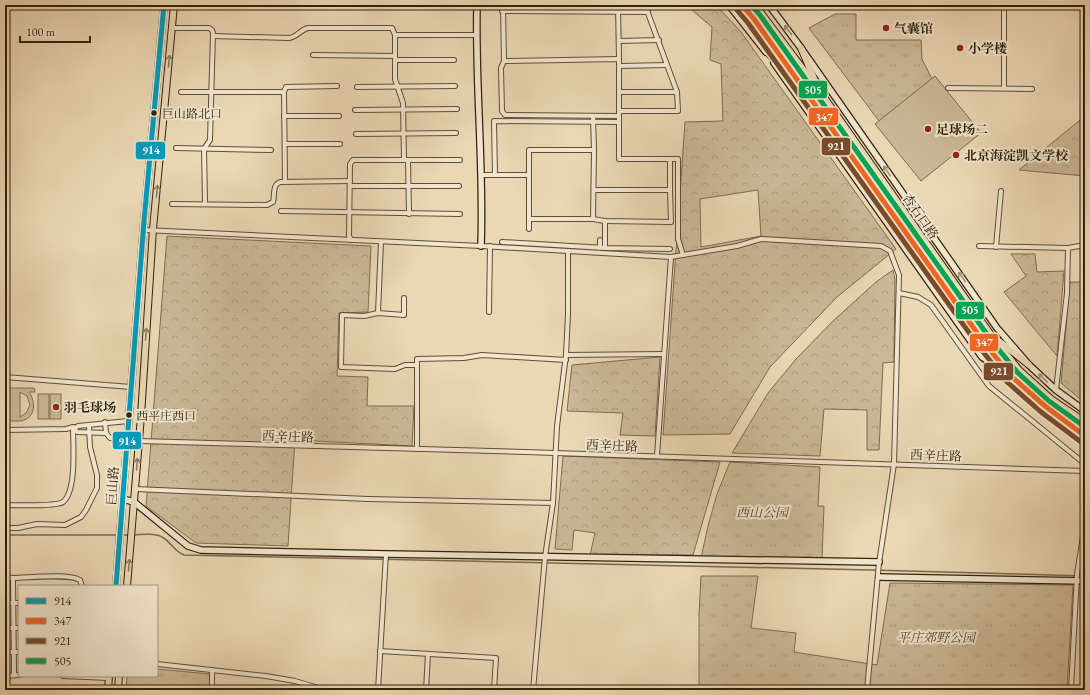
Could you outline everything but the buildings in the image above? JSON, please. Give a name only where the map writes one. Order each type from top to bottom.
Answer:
[{"type":"main road","name":"巨山路","points":[[116,585],[128,421],[164,5]]},
{"type":"main road","name":"巨山路","points":[[127,585],[139,441],[153,229],[174,5]]},
{"type":"main road","name":"杏石口路","points":[[742,5],[754,19],[985,344],[1012,377],[1045,406],[1085,436]]},
{"type":"main road","name":"杏石口路","points":[[755,5],[821,93],[991,335],[1019,370],[1051,399],[1085,422]]},
{"type":"main road","points":[[764,48],[816,107]]},
{"type":"main road","points":[[801,48],[821,93]]},
{"type":"main road","points":[[991,335],[1030,365]]},
{"type":"main road","points":[[108,690],[109,677]]},
{"type":"main road","points":[[118,690],[119,677]]},
{"type":"street","points":[[476,5],[481,175],[481,246]]},
{"type":"street","points":[[503,5],[504,61],[501,68],[502,111],[505,115],[593,116],[619,113],[678,111],[677,92],[645,5]]},
{"type":"street","points":[[618,5],[620,159],[678,159],[678,239],[682,255]]},
{"type":"street","points":[[729,5],[764,48],[982,357],[1012,377]]},
{"type":"street","name":"杏石口路","points":[[769,5],[801,48],[997,328],[1030,365],[1056,390],[1085,411]]},
{"type":"street","points":[[1004,5],[1004,88]]},
{"type":"street","points":[[502,11],[648,12]]},
{"type":"street","points":[[213,36],[289,38],[293,37],[304,29],[315,27],[392,28],[395,35],[395,79],[403,103],[403,134],[409,214]]},
{"type":"street","points":[[172,28],[209,28],[212,30],[210,140],[204,148],[205,204]]},
{"type":"street","points":[[395,35],[476,35]]},
{"type":"street","points":[[619,40],[658,40]]},
{"type":"street","points":[[313,56],[454,60]]},
{"type":"street","points":[[504,61],[619,59]]},
{"type":"street","points":[[619,66],[667,65]]},
{"type":"street","points":[[285,181],[284,92],[286,86],[337,86]]},
{"type":"street","points":[[357,87],[454,86]]},
{"type":"street","points":[[948,88],[1032,89]]},
{"type":"street","points":[[182,92],[284,92]]},
{"type":"street","points":[[619,92],[677,92]]},
{"type":"street","points":[[355,110],[457,109]]},
{"type":"street","points":[[284,116],[339,116]]},
{"type":"street","points":[[593,116],[593,219]]},
{"type":"street","points":[[495,175],[494,121],[619,122]]},
{"type":"street","points":[[356,134],[456,133]]},
{"type":"street","points":[[284,144],[340,144]]},
{"type":"street","points":[[176,148],[271,150]]},
{"type":"street","points":[[529,229],[530,148],[594,150]]},
{"type":"street","points":[[529,219],[593,219],[605,221],[671,222],[670,159]]},
{"type":"street","points":[[351,240],[349,236],[350,164],[353,160],[460,160]]},
{"type":"street","points":[[481,175],[529,175]]},
{"type":"street","points":[[172,204],[270,205],[273,202],[275,184],[285,181],[460,186]]},
{"type":"street","points":[[594,190],[670,190]]},
{"type":"street","points":[[996,246],[1001,191]]},
{"type":"street","points":[[281,211],[460,214]]},
{"type":"street","points":[[605,221],[605,248]]},
{"type":"street","points":[[144,230],[153,229],[382,242],[490,246],[671,257],[737,246],[761,239],[881,246],[890,251],[899,276],[894,464],[879,563],[879,577],[867,690]]},
{"type":"street","points":[[600,240],[600,248]]},
{"type":"street","points":[[378,313],[382,242]]},
{"type":"street","points":[[502,242],[600,248],[670,250]]},
{"type":"street","points":[[979,246],[1068,248],[1085,245]]},
{"type":"street","points":[[489,312],[490,246]]},
{"type":"street","points":[[1056,390],[1067,293],[1068,248]]},
{"type":"street","points":[[532,690],[545,557],[554,504],[557,426],[566,358],[568,251]]},
{"type":"street","points":[[657,456],[671,257]]},
{"type":"street","points":[[899,293],[918,297],[931,305],[989,386],[1085,464]]},
{"type":"street","points":[[404,298],[404,315],[378,313],[364,316],[342,316],[341,367],[395,369],[404,366],[417,365]]},
{"type":"street","points":[[417,449],[417,359],[464,358],[482,355],[566,358],[664,354]]},
{"type":"street","points":[[5,377],[131,387]]},
{"type":"street","points":[[5,430],[74,429],[78,426],[89,426],[105,422],[128,421]]},
{"type":"street","points":[[105,422],[106,434]]},
{"type":"street","points":[[5,528],[18,528],[37,524],[65,525],[81,517],[97,488],[97,475],[90,447],[89,426]]},
{"type":"street","points":[[73,428],[77,432],[106,434],[110,438],[127,437]]},
{"type":"street","points":[[5,505],[52,505],[62,502],[69,494],[72,483],[73,428]]},
{"type":"street","name":"西辛庄路","points":[[139,441],[657,456],[1085,471]]},
{"type":"street","points":[[135,489],[368,499],[554,504]]},
{"type":"street","points":[[123,499],[134,502],[188,546],[200,550],[879,563]]},
{"type":"street","points":[[1071,690],[1076,581],[1085,524]]},
{"type":"street","points":[[378,690],[386,554]]},
{"type":"street","points":[[5,577],[65,576],[78,578],[82,585]]},
{"type":"street","points":[[879,577],[1085,581]]},
{"type":"street","points":[[13,578],[14,675]]},
{"type":"street","points":[[5,604],[18,603]]},
{"type":"street","points":[[5,628],[18,628]]},
{"type":"street","points":[[380,651],[496,658],[494,690]]},
{"type":"street","points":[[5,652],[18,652]]},
{"type":"street","points":[[426,690],[428,654]]},
{"type":"street","points":[[158,664],[266,676],[295,681],[325,690]]},
{"type":"street","points":[[212,670],[212,690]]},
{"type":"street","points":[[5,676],[18,675]]},
{"type":"green space","points":[[692,5],[716,5],[741,32],[896,249],[837,297],[770,367],[730,434],[663,435],[685,122],[723,121],[721,64],[710,60],[712,27],[693,11]],"holes":[[[758,190],[761,236],[701,247],[700,199]]]},
{"type":"green space","points":[[835,14],[856,14],[856,40],[921,40],[922,59],[932,79],[879,121],[809,28]]},
{"type":"green space","name":"足球场二","points":[[935,76],[981,133],[921,181],[875,124]]},
{"type":"green space","points":[[1085,116],[1085,176],[1019,170]]},
{"type":"green space","points":[[167,236],[371,246],[368,312],[339,313],[337,376],[368,377],[367,406],[414,406],[412,446],[295,440],[288,546],[196,543],[146,506]]},
{"type":"green space","points":[[1011,254],[1035,254],[1037,272],[1064,271],[1057,356],[1004,292],[1026,276]]},
{"type":"green space","points":[[893,270],[895,280],[894,362],[883,363],[879,450],[867,450],[867,410],[824,409],[820,456],[732,453],[768,393],[796,359],[832,322],[876,282]]},
{"type":"green space","points":[[1070,282],[1085,282],[1085,403],[1061,383]]},
{"type":"green space","points":[[660,357],[655,436],[620,435],[623,413],[567,411],[572,365]]},
{"type":"green space","points":[[5,388],[34,388],[35,392],[29,392],[34,405],[30,417],[21,421],[5,421]],"holes":[[[20,392],[27,396],[30,405],[26,413],[20,417]]]},
{"type":"green space","points":[[38,394],[49,394],[49,419],[38,419]]},
{"type":"green space","name":"羽毛球场","points":[[50,394],[61,394],[61,419],[50,419]]},
{"type":"green space","points":[[563,456],[720,462],[693,555],[590,555],[595,533],[574,530],[572,550],[555,549]]},
{"type":"green space","name":"西山公园","points":[[730,462],[820,467],[818,506],[824,506],[822,559],[701,558],[717,494]]},
{"type":"green space","name":"平庄郊野公园","points":[[701,576],[758,576],[751,628],[796,633],[794,652],[877,665],[890,583],[1073,585],[1067,690],[699,690],[699,615]]},
{"type":"green space","points":[[158,669],[210,674],[209,690],[126,690],[127,677],[158,677]]},
{"type":"waterway","points":[[5,535],[117,535]]},
{"type":"waterway","points":[[121,535],[129,535]]},
{"type":"waterway","points":[[133,535],[159,535],[184,555],[1085,576]]},
{"type":"transit line","name":"914","points":[[116,585],[144,221],[164,5]]},
{"type":"transit line","name":"347","points":[[742,5],[754,19],[985,344],[1012,377],[1045,406],[1085,436]]},
{"type":"transit line","name":"505","points":[[751,5],[760,15],[991,340],[1017,372],[1049,401],[1085,427]]},
{"type":"transit line","name":"921","points":[[737,10],[748,23],[980,348],[1007,382],[1041,412],[1081,442]]},
{"type":"place","name":"气囊馆","points":[[886,28]]},
{"type":"place","name":"小学楼","points":[[960,48]]},
{"type":"place","name":"巨山路北口","points":[[154,113]]},
{"type":"place","name":"足球场二","points":[[928,129]]},
{"type":"place","name":"北京海淀凯文学校","points":[[956,155]]},
{"type":"place","name":"羽毛球场","points":[[56,407]]},
{"type":"place","name":"西平庄西口","points":[[129,415]]}]
